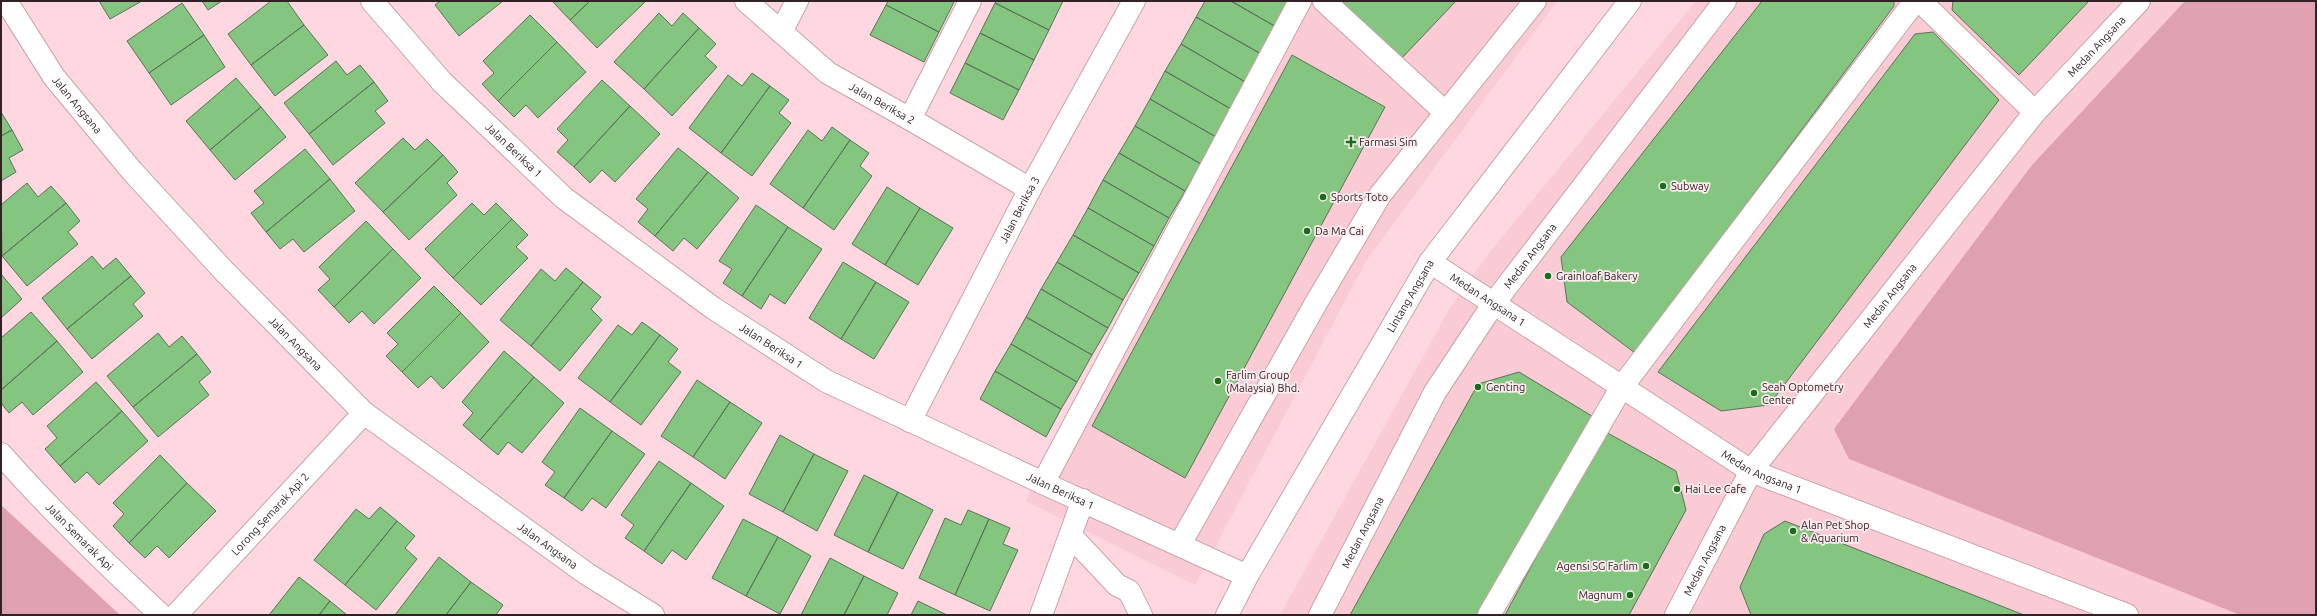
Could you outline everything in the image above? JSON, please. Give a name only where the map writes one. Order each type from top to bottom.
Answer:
[{"type":"street","name":"Jalan Angsana","points":[[6,1],[54,77],[132,171],[224,272],[364,413],[587,574],[653,615]]},
{"type":"street","name":"Jalan Beriksa 1","points":[[372,1],[442,82],[564,198],[712,308],[826,381],[1043,484],[1083,500],[1247,576]]},
{"type":"street","name":"Jalan Beriksa 2","points":[[746,1],[828,73],[910,118],[1030,189]]},
{"type":"street","points":[[781,32],[797,1]]},
{"type":"street","points":[[910,118],[970,1]]},
{"type":"street","name":"Jalan Beriksa 3","points":[[910,421],[1030,189],[1134,1]]},
{"type":"street","points":[[1043,484],[1300,1]]},
{"type":"street","points":[[1324,1],[1446,114]]},
{"type":"street","points":[[1180,544],[1316,303],[1380,195],[1535,1]]},
{"type":"street","name":"Lintang Angsana","points":[[1227,615],[1247,576],[1430,262],[1630,1]]},
{"type":"street","name":"Medan Angsana","points":[[1320,615],[1435,392],[1494,303],[1725,1]]},
{"type":"street","points":[[1489,615],[1621,388],[1915,1]]},
{"type":"street","points":[[1920,1],[2035,112]]},
{"type":"street","name":"Medan Angsana","points":[[1676,615],[1751,471],[2035,112],[2139,1]]},
{"type":"street","name":"Medan Angsana 1","points":[[1430,262],[1621,388],[1751,471],[2092,609],[2127,615]]},
{"type":"street","name":"Lorong Semarak Api 2","points":[[176,615],[364,413]]},
{"type":"street","name":"Jalan Semarak Api","points":[[1,454],[42,500],[83,542],[161,615]]},
{"type":"street","points":[[1041,615],[1083,500]]},
{"type":"street","points":[[1071,536],[1118,586],[1129,591],[1141,615]]},
{"type":"shaded area","points":[[1298,1],[1557,1],[1366,261],[1195,585],[1026,501]]},
{"type":"shaded area","points":[[1696,1],[2185,1],[2032,165],[1849,459],[2240,615],[1280,615],[1450,308],[1490,252]]},
{"type":"shaded area","points":[[2185,1],[2316,1],[2316,615],[2240,615],[1849,459],[1834,429],[2032,165]]},
{"type":"shaded area","points":[[1,505],[120,615],[1,615]]},
{"type":"building","points":[[99,1],[142,1],[110,19]]},
{"type":"building","points":[[202,1],[222,1],[208,10]]},
{"type":"building","points":[[271,1],[287,1],[304,25],[251,65],[228,34]]},
{"type":"building","points":[[440,1],[503,1],[459,36],[435,5]]},
{"type":"building","points":[[552,1],[590,1],[570,20]]},
{"type":"building","points":[[590,1],[645,2],[597,48],[570,20]]},
{"type":"building","points":[[888,1],[954,2],[939,32],[886,5]]},
{"type":"building","points":[[996,1],[1063,1],[1049,30],[995,3]]},
{"type":"building","points":[[1205,1],[1231,1],[1278,28],[1263,55],[1196,17]]},
{"type":"building","points":[[1231,1],[1293,1],[1278,28]]},
{"type":"building","points":[[1339,1],[1456,1],[1400,60]]},
{"type":"building","points":[[1762,1],[1894,1],[1894,6],[1635,353],[1567,302],[1561,257]]},
{"type":"building","points":[[1953,1],[2089,1],[2019,75],[1952,10]]},
{"type":"building","points":[[182,3],[204,35],[149,73],[127,41]]},
{"type":"building","points":[[995,3],[1049,30],[1034,60],[980,33]]},
{"type":"building","points":[[886,5],[939,32],[924,62],[870,35]]},
{"type":"building","points":[[659,13],[672,26],[683,13],[699,28],[644,89],[614,62]]},
{"type":"building","points":[[530,15],[557,42],[498,101],[482,84],[494,73],[483,61]]},
{"type":"building","points":[[1196,17],[1263,55],[1247,83],[1181,44]]},
{"type":"building","points":[[304,25],[328,55],[275,96],[251,65]]},
{"type":"building","points":[[699,28],[716,44],[705,56],[717,67],[672,116],[644,89]]},
{"type":"building","points":[[1933,32],[1999,100],[1769,405],[1721,411],[1658,372],[1915,34]]},
{"type":"building","points":[[980,33],[1034,60],[1019,90],[965,63]]},
{"type":"building","points":[[204,35],[225,67],[171,105],[149,73]]},
{"type":"building","points":[[557,42],[586,72],[538,118],[526,105],[514,117],[498,101]]},
{"type":"building","points":[[1181,44],[1247,83],[1231,109],[1165,71]]},
{"type":"building","points":[[1292,55],[1385,107],[1185,478],[1092,426]]},
{"type":"building","points":[[336,61],[347,75],[360,65],[374,82],[309,134],[284,103]]},
{"type":"building","points":[[965,63],[1019,90],[1003,120],[950,93]]},
{"type":"building","points":[[1165,71],[1231,109],[1216,137],[1150,99]]},
{"type":"building","points":[[752,73],[770,86],[721,153],[689,128],[728,75],[742,86]]},
{"type":"building","points":[[236,78],[261,107],[210,150],[186,121]]},
{"type":"building","points":[[602,80],[630,106],[574,167],[557,152],[568,140],[557,129]]},
{"type":"building","points":[[374,82],[388,101],[375,111],[385,123],[333,165],[309,134]]},
{"type":"building","points":[[770,86],[789,100],[779,113],[791,123],[752,176],[721,153]]},
{"type":"building","points":[[1150,99],[1216,137],[1201,164],[1135,126]]},
{"type":"building","points":[[630,106],[660,134],[615,182],[602,170],[590,183],[574,167]]},
{"type":"building","points":[[261,107],[286,137],[235,180],[210,150]]},
{"type":"building","points":[[1,112],[12,130],[1,136]]},
{"type":"building","points":[[1135,126],[1201,164],[1185,191],[1119,153]]},
{"type":"building","points":[[832,127],[850,140],[803,208],[770,184],[808,130],[822,141]]},
{"type":"building","points":[[12,130],[23,150],[9,158],[16,172],[1,181],[1,136]]},
{"type":"building","points":[[403,138],[415,150],[427,139],[443,155],[383,212],[355,183]]},
{"type":"building","points":[[850,140],[869,153],[860,166],[872,176],[834,230],[803,208]]},
{"type":"building","points":[[678,148],[708,172],[655,236],[638,222],[648,209],[636,199]]},
{"type":"building","points":[[305,149],[330,179],[266,232],[251,213],[264,203],[254,191]]},
{"type":"building","points":[[1119,153],[1185,191],[1169,218],[1103,180]]},
{"type":"building","points":[[443,155],[458,172],[447,183],[457,195],[409,240],[383,212]]},
{"type":"building","points":[[708,172],[739,198],[697,249],[684,238],[673,251],[655,236]]},
{"type":"building","points":[[330,179],[355,211],[304,252],[293,239],[280,249],[266,232]]},
{"type":"building","points":[[1103,180],[1169,218],[1154,246],[1088,208]]},
{"type":"building","points":[[27,183],[38,197],[51,186],[66,203],[2,256],[1,205]]},
{"type":"building","points":[[887,187],[920,208],[885,265],[852,244]]},
{"type":"building","points":[[66,203],[80,221],[68,232],[78,244],[27,286],[2,256]]},
{"type":"building","points":[[472,203],[484,215],[496,203],[512,219],[453,278],[425,249]]},
{"type":"building","points":[[756,205],[788,227],[742,296],[723,283],[732,269],[719,261]]},
{"type":"building","points":[[920,208],[953,228],[918,285],[885,265]]},
{"type":"building","points":[[1088,208],[1154,246],[1139,273],[1073,235]]},
{"type":"building","points":[[512,219],[528,235],[516,247],[528,258],[481,305],[453,278]]},
{"type":"building","points":[[366,221],[393,249],[334,307],[318,290],[330,279],[319,267]]},
{"type":"building","points":[[788,227],[822,249],[785,304],[770,294],[761,309],[742,296]]},
{"type":"building","points":[[1073,235],[1139,273],[1123,300],[1057,262]]},
{"type":"building","points":[[393,249],[421,278],[374,324],[362,311],[349,323],[334,307]]},
{"type":"building","points":[[92,256],[103,269],[116,258],[131,276],[67,329],[42,298]]},
{"type":"building","points":[[843,262],[876,282],[841,339],[809,318]]},
{"type":"building","points":[[1057,262],[1123,300],[1108,328],[1041,289]]},
{"type":"building","points":[[566,268],[583,282],[531,346],[500,320],[541,269],[555,281]]},
{"type":"building","points":[[1,274],[22,299],[1,318]]},
{"type":"building","points":[[131,276],[145,293],[133,304],[143,316],[92,359],[67,329]]},
{"type":"building","points":[[583,282],[601,297],[591,309],[602,320],[560,371],[531,346]]},
{"type":"building","points":[[876,282],[909,302],[874,359],[841,339]]},
{"type":"building","points":[[434,286],[461,313],[402,372],[386,356],[398,344],[387,333]]},
{"type":"building","points":[[1041,289],[1108,328],[1092,355],[1026,317]]},
{"type":"building","points":[[31,312],[57,341],[1,390],[1,338]]},
{"type":"building","points":[[461,313],[489,342],[443,389],[431,376],[418,388],[402,372]]},
{"type":"building","points":[[1026,317],[1092,355],[1077,382],[1011,344]]},
{"type":"building","points":[[642,322],[660,335],[610,402],[578,378],[618,325],[632,335]]},
{"type":"building","points":[[158,333],[169,347],[182,336],[197,354],[133,407],[107,376]]},
{"type":"building","points":[[660,335],[678,349],[668,362],[681,372],[641,425],[610,402]]},
{"type":"building","points":[[57,341],[83,372],[33,415],[22,402],[9,413],[1,403],[1,390]]},
{"type":"building","points":[[1011,344],[1077,382],[1061,409],[995,371]]},
{"type":"building","points":[[504,351],[534,377],[480,440],[463,425],[473,413],[462,402]]},
{"type":"building","points":[[197,354],[211,372],[199,382],[209,395],[158,437],[133,407]]},
{"type":"building","points":[[995,371],[1061,409],[1046,437],[980,399]]},
{"type":"building","points":[[1519,372],[1592,416],[1477,615],[1350,615],[1478,384]]},
{"type":"building","points":[[534,377],[564,403],[522,453],[508,442],[498,455],[480,440]]},
{"type":"building","points":[[697,380],[730,402],[693,457],[661,436]]},
{"type":"building","points":[[96,382],[122,411],[60,466],[45,449],[57,438],[47,426]]},
{"type":"building","points":[[730,402],[762,423],[725,479],[693,457]]},
{"type":"building","points":[[580,408],[612,431],[564,498],[545,485],[555,472],[542,462]]},
{"type":"building","points":[[122,411],[148,441],[99,485],[87,472],[75,483],[60,466]]},
{"type":"building","points":[[612,431],[645,454],[606,508],[592,498],[582,511],[564,498]]},
{"type":"building","points":[[1604,431],[1676,471],[1686,510],[1629,615],[1505,615]]},
{"type":"building","points":[[780,435],[814,454],[783,512],[749,494]]},
{"type":"building","points":[[814,454],[848,471],[817,531],[783,512]]},
{"type":"building","points":[[160,455],[187,483],[129,543],[113,526],[124,514],[113,503]]},
{"type":"building","points":[[659,461],[691,483],[644,551],[625,538],[634,525],[621,515]]},
{"type":"building","points":[[864,475],[898,492],[868,552],[834,535]]},
{"type":"building","points":[[187,483],[216,511],[169,558],[157,546],[145,558],[129,543]]},
{"type":"building","points":[[691,483],[724,506],[686,560],[672,550],[662,564],[644,551]]},
{"type":"building","points":[[898,492],[933,510],[903,569],[868,552]]},
{"type":"building","points":[[380,507],[397,521],[345,585],[314,560],[356,509],[369,519]]},
{"type":"building","points":[[968,510],[989,519],[955,595],[919,578],[945,518],[961,525]]},
{"type":"building","points":[[743,519],[778,537],[746,596],[712,578]]},
{"type":"building","points":[[989,519],[1010,528],[1003,544],[1018,550],[990,611],[955,595]]},
{"type":"building","points":[[397,521],[415,536],[405,548],[417,559],[376,610],[345,585]]},
{"type":"building","points":[[1785,521],[2024,615],[1751,615],[1740,587],[1764,534]]},
{"type":"building","points":[[778,537],[811,556],[780,614],[746,596]]},
{"type":"building","points":[[439,557],[471,582],[446,615],[395,615]]},
{"type":"building","points":[[830,558],[864,576],[844,615],[801,615]]},
{"type":"building","points":[[864,576],[898,593],[887,615],[844,615]]},
{"type":"building","points":[[299,577],[330,601],[319,615],[269,615]]},
{"type":"building","points":[[471,582],[503,605],[496,615],[446,615]]},
{"type":"building","points":[[330,601],[347,615],[319,615]]},
{"type":"building","points":[[918,601],[947,615],[911,615]]},
{"type":"place","name":"Farmasi Sim","points":[[1351,142]]},
{"type":"place","name":"Subway","points":[[1663,186]]},
{"type":"place","name":"Sports Toto","points":[[1323,197]]},
{"type":"place","name":"Da Ma Cai","points":[[1307,231]]},
{"type":"place","name":"Grainloaf Bakery","points":[[1548,276]]},
{"type":"place","name":"Farlim Group (Malaysia) Bhd.","points":[[1218,381]]},
{"type":"place","name":"Genting","points":[[1478,387]]},
{"type":"place","name":"Seah Optometry Center","points":[[1754,393]]},
{"type":"place","name":"Hai Lee Cafe","points":[[1677,489]]},
{"type":"place","name":"Alan Pet Shop & Aquarium","points":[[1793,531]]},
{"type":"place","name":"Agensi SG Farlim","points":[[1646,566]]},
{"type":"place","name":"Magnum","points":[[1630,595]]}]
